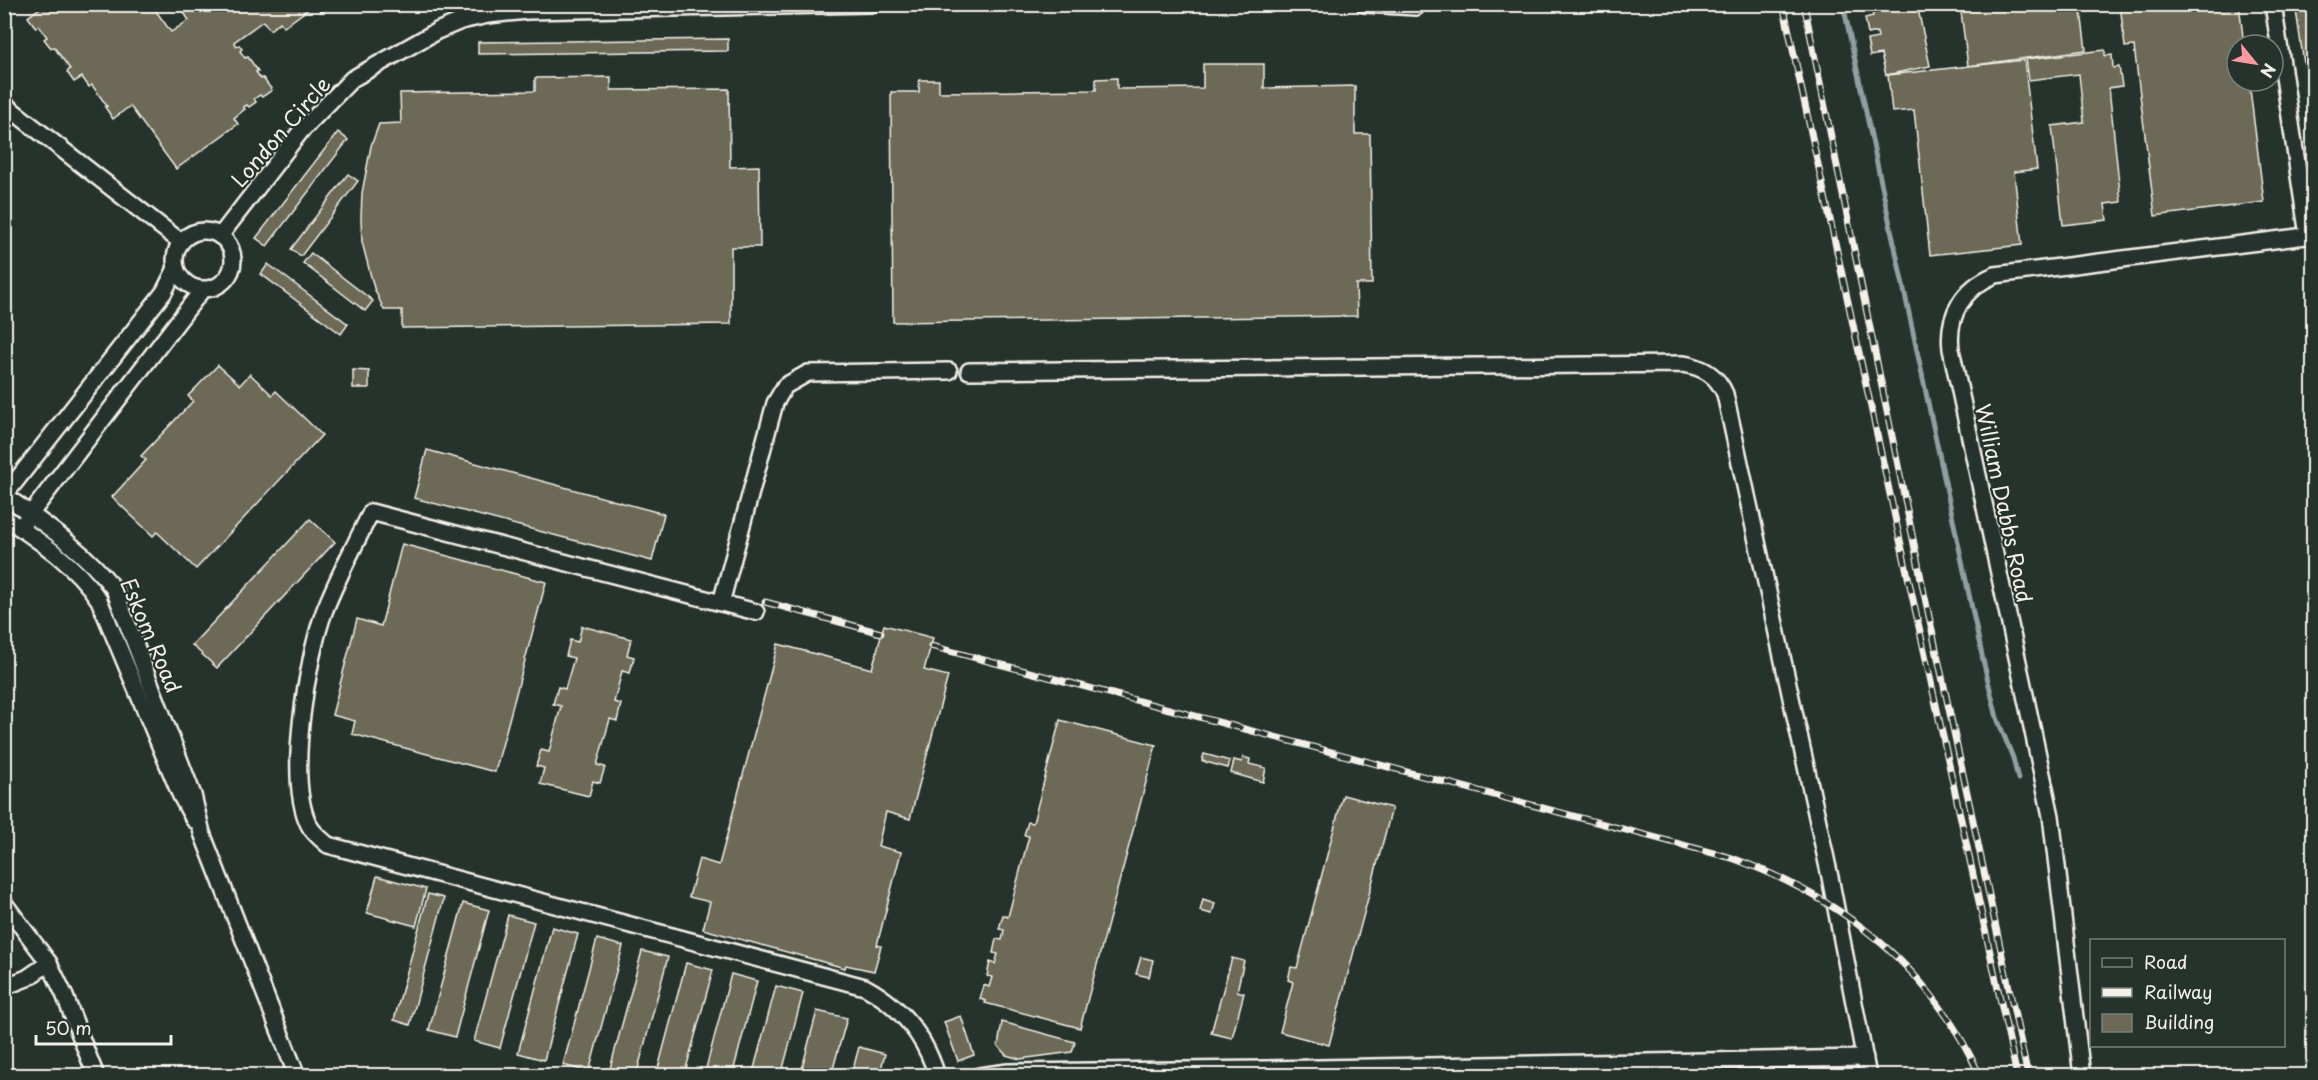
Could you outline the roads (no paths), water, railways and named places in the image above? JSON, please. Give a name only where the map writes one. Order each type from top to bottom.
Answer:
[{"type":"street","name":"London Circle","points":[[220,236],[301,131],[352,79],[437,31],[461,21],[488,15],[527,11],[872,4]]},
{"type":"street","points":[[1364,4],[1416,7]]},
{"type":"street","points":[[2273,4],[2311,236]]},
{"type":"street","points":[[4,104],[181,242]]},
{"type":"street","points":[[208,231],[220,236],[227,242],[232,253],[233,264],[227,279],[217,287],[202,290],[182,281],[176,270],[174,259],[181,242],[195,232],[208,231]]},
{"type":"street","name":"William Dabbs Road","points":[[2082,1076],[2051,816],[1951,349],[1950,337],[1954,315],[1970,289],[1995,275],[2311,236]]},
{"type":"street","points":[[5,496],[164,292],[176,270]]},
{"type":"street","points":[[20,527],[202,290]]},
{"type":"street","points":[[969,371],[1683,364],[1693,365],[1710,374],[1722,386],[1725,394],[1828,865],[1869,1076]]},
{"type":"street","points":[[722,603],[775,403],[785,386],[808,373],[949,371]]},
{"type":"street","name":"Eskom Road","points":[[5,496],[83,556],[101,572],[114,589],[193,795],[202,833],[297,1076]]},
{"type":"street","points":[[756,612],[371,512],[323,614],[309,670],[298,753],[298,783],[309,825],[328,845],[865,987],[889,1002],[909,1021],[926,1048],[937,1076]]},
{"type":"street","name":"Eskom Road","points":[[4,517],[60,557],[86,581],[99,600],[180,796],[202,833]]},
{"type":"street","points":[[4,903],[49,963],[64,994],[96,1076]]},
{"type":"street","points":[[4,987],[27,978],[49,963]]},
{"type":"street","points":[[979,1076],[1008,1072],[1864,1058]]},
{"type":"waterway","points":[[1843,4],[1983,660],[1997,718],[2013,758],[2018,779]]},
{"type":"railway","points":[[1783,4],[2017,1076]]},
{"type":"railway","points":[[1804,4],[1924,593],[2028,1076]]},
{"type":"railway","points":[[765,602],[881,633]]},
{"type":"railway","points":[[931,646],[1732,858],[1772,874],[1846,916],[1879,941],[1909,970],[1936,1002],[1960,1037],[1980,1076]]}]
